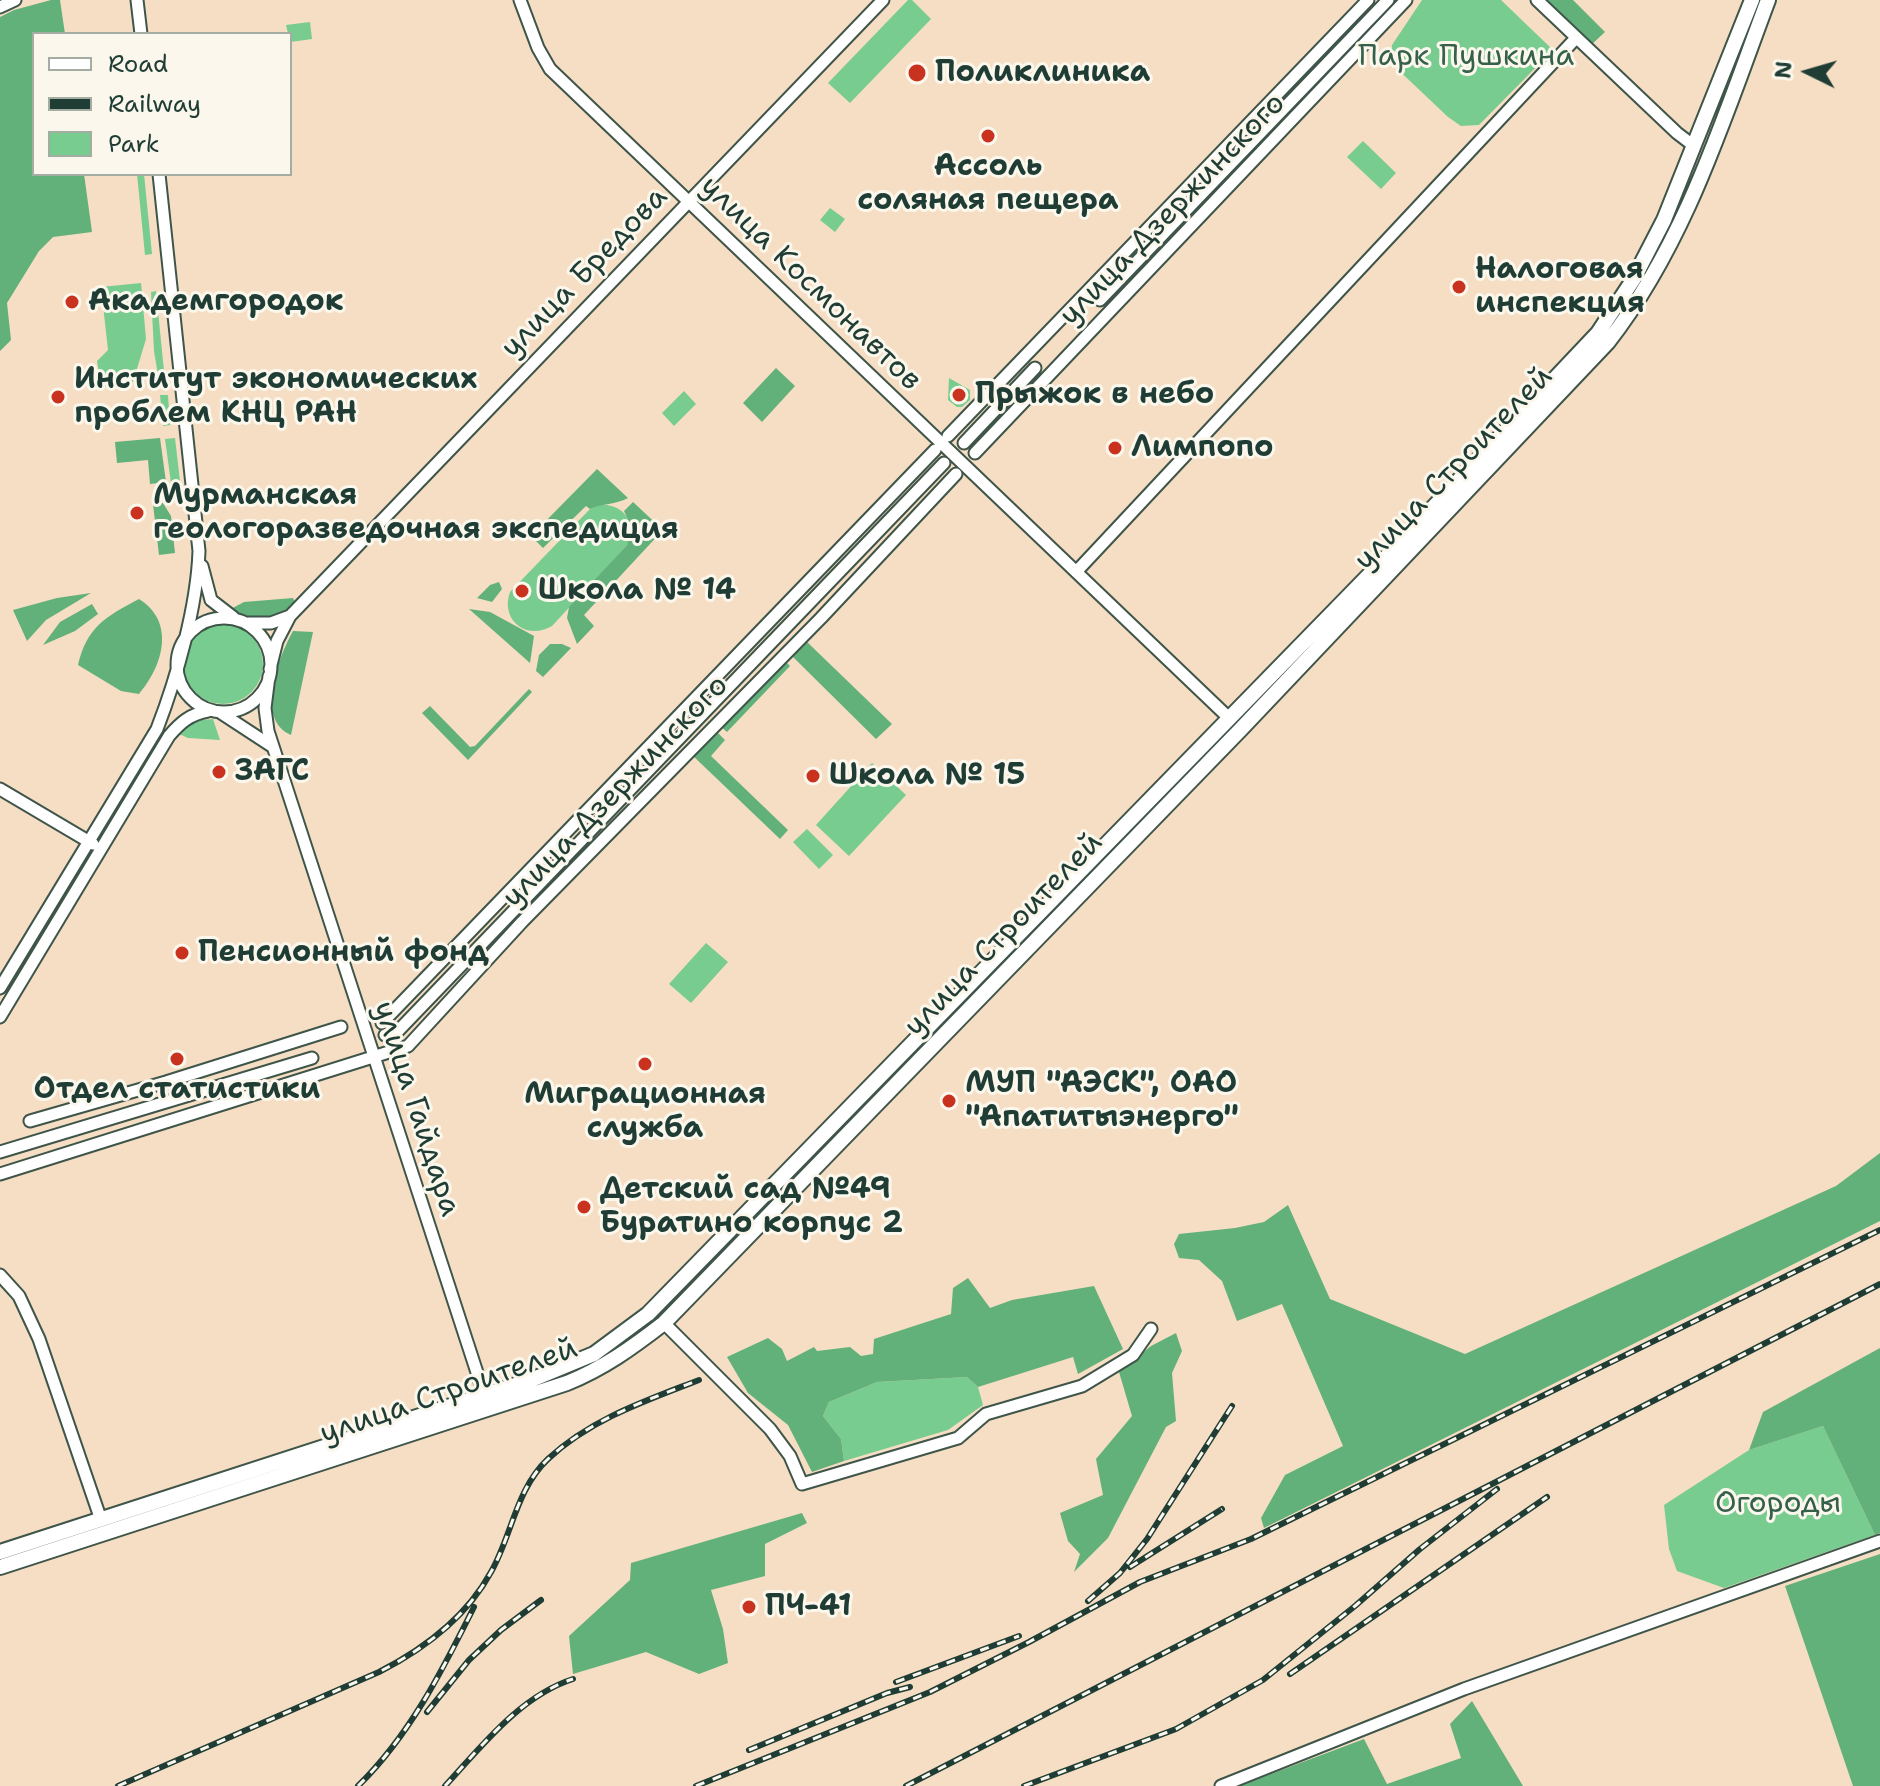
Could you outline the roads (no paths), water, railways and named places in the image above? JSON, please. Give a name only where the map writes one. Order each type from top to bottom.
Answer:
[{"type":"main road","name":"улица Строителей","points":[[320,1456],[489,1410],[594,1372],[620,1357],[664,1323],[1241,729],[1598,333],[1651,248],[1752,0]]},
{"type":"main road","name":"улица Строителей","points":[[0,1567],[103,1527],[320,1456],[484,1394],[574,1364],[613,1342],[648,1314],[1229,718],[1382,572],[1587,367],[1621,326],[1679,227],[1768,0]]},
{"type":"main road","points":[[1694,146],[1709,154]]},
{"type":"main road","points":[[1229,718],[1241,729]]},
{"type":"main road","points":[[949,1005],[960,1017]]},
{"type":"main road","points":[[773,1186],[784,1198]]},
{"type":"main road","points":[[484,1394],[489,1410]]},
{"type":"main road","name":"улица Строителей","points":[[0,1552],[103,1527]]},
{"type":"street","points":[[0,7],[15,0]]},
{"type":"street","points":[[137,0],[141,32]]},
{"type":"street","name":"улица Космонавтов","points":[[520,0],[538,48],[550,69],[1229,718]]},
{"type":"street","name":"улица Бредова","points":[[290,616],[883,0]]},
{"type":"street","name":"улица Дзержинского","points":[[948,436],[1368,0]]},
{"type":"street","name":"улица Дзержинского","points":[[1100,300],[1388,0]]},
{"type":"street","name":"улица Дзержинского","points":[[975,453],[1406,0]]},
{"type":"street","points":[[1537,0],[1694,146]]},
{"type":"street","points":[[1076,572],[1576,38]]},
{"type":"street","points":[[159,176],[199,551],[211,600],[254,627],[267,640],[269,672]]},
{"type":"street","points":[[964,443],[1035,368]]},
{"type":"street","name":"улица Дзержинского","points":[[935,450],[383,1029],[398,1031],[944,463]]},
{"type":"street","name":"улица Дзержинского","points":[[0,1174],[408,1046],[522,922],[821,618],[956,474]]},
{"type":"street","points":[[0,988],[157,729],[194,600],[199,551]]},
{"type":"street","points":[[208,711],[188,696],[179,680],[180,652],[189,631],[197,625],[224,618],[271,623],[290,616]]},
{"type":"street","points":[[0,1017],[169,736],[182,722],[197,713],[243,710],[252,705],[264,691],[277,641],[290,616]]},
{"type":"street","name":"улица Гайдара","points":[[269,672],[265,708],[273,747],[484,1394]]},
{"type":"street","points":[[221,712],[273,747]]},
{"type":"street","points":[[0,789],[101,849]]},
{"type":"street","points":[[58,892],[71,899]]},
{"type":"street","points":[[30,1121],[341,1027]]},
{"type":"street","points":[[0,1152],[312,1058]]},
{"type":"street","points":[[0,1275],[19,1296],[39,1339],[103,1527]]},
{"type":"street","points":[[664,1323],[770,1429],[790,1456],[802,1484],[958,1438],[986,1414],[1082,1386],[1133,1355],[1151,1329]]},
{"type":"street","points":[[1221,1786],[1464,1689],[1880,1541]]},
{"type":"railway","points":[[696,1786],[930,1692],[1140,1582],[1251,1539],[1880,1230]]},
{"type":"railway","points":[[906,1786],[1880,1284]]},
{"type":"railway","points":[[118,1786],[379,1672],[428,1642],[456,1618],[481,1589],[498,1558],[521,1498],[548,1459],[600,1422],[699,1380]]},
{"type":"railway","points":[[1088,1601],[1120,1573],[1147,1539],[1232,1406]]},
{"type":"railway","points":[[1024,1786],[1176,1729],[1263,1680],[1497,1489]]},
{"type":"railway","points":[[1290,1674],[1547,1497]]},
{"type":"railway","points":[[1130,1567],[1222,1509]]},
{"type":"railway","points":[[427,1712],[469,1660],[501,1630],[541,1600]]},
{"type":"railway","points":[[358,1786],[409,1724],[474,1607]]},
{"type":"railway","points":[[896,1682],[1019,1636]]},
{"type":"railway","points":[[445,1786],[487,1739],[519,1710],[536,1697],[573,1679]]},
{"type":"railway","points":[[749,1750],[887,1693],[910,1687]]},
{"type":"place","name":"Поликлиника","points":[[917,73]]},
{"type":"place","name":"Ассоль соляная пещера","points":[[988,136]]},
{"type":"place","name":"Налоговая инспекция","points":[[1459,287]]},
{"type":"place","name":"Академгородок","points":[[72,302]]},
{"type":"place","name":"Прыжок в небо","points":[[959,395]]},
{"type":"place","name":"Институт экономических проблем КНЦ РАН","points":[[58,397]]},
{"type":"place","name":"Лимпопо","points":[[1115,448]]},
{"type":"place","name":"Мурманская геологоразведочная экспедиция","points":[[137,513]]},
{"type":"place","name":"Школа № 14","points":[[522,591]]},
{"type":"place","name":"ЗАГС","points":[[219,772]]},
{"type":"place","name":"Школа № 15","points":[[813,776]]},
{"type":"place","name":"Пенсионный фонд","points":[[182,953]]},
{"type":"place","name":"Отдел статистики","points":[[177,1059]]},
{"type":"place","name":"Миграционная служба","points":[[645,1064]]},
{"type":"place","name":"МУП \"АЭСК\", ОАО \"Апатитыэнерго\"","points":[[949,1101]]},
{"type":"place","name":"Детский сад №49 Буратино корпус 2","points":[[584,1207]]},
{"type":"place","name":"ПЧ-41","points":[[749,1607]]},
{"type":"park label","name":"Парк Пушкина","points":[[1466,57]]},
{"type":"park label","name":"Огороды","points":[[1778,1504]]}]
